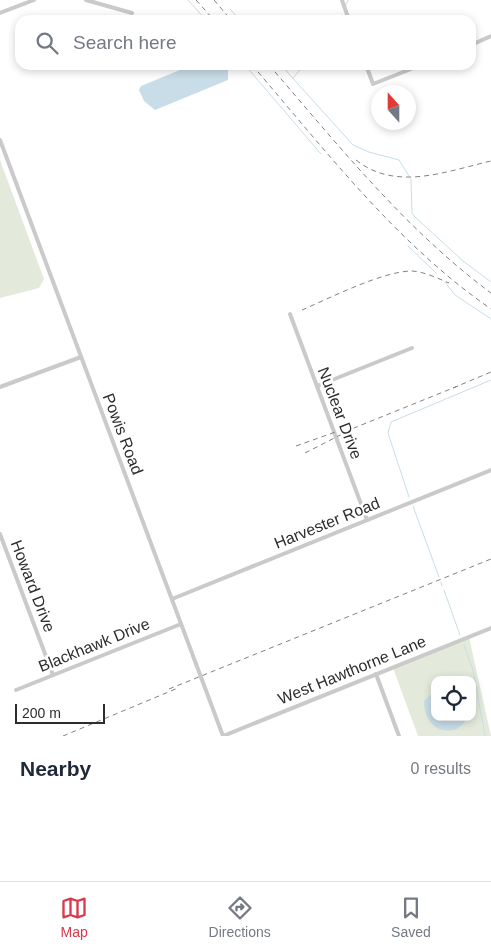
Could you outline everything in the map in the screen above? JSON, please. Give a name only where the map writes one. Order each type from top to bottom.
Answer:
[{"type":"street","points":[[0,13],[34,0]]},
{"type":"street","points":[[86,0],[132,13]]},
{"type":"street","points":[[342,0],[347,15]]},
{"type":"street","points":[[476,42],[491,36]]},
{"type":"street","points":[[368,70],[373,84],[408,70]]},
{"type":"street","name":"Powis Road","points":[[0,140],[223,736]]},
{"type":"street","name":"Nuclear Drive","points":[[290,314],[367,520]]},
{"type":"street","points":[[317,386],[412,348]]},
{"type":"street","points":[[0,387],[81,357]]},
{"type":"street","name":"Harvester Road","points":[[172,599],[491,470]]},
{"type":"street","name":"Howard Drive","points":[[0,534],[53,675]]},
{"type":"street","name":"Blackhawk Drive","points":[[16,690],[181,624]]},
{"type":"street","name":"West Hawthorne Lane","points":[[223,736],[491,628]]},
{"type":"street","points":[[376,674],[399,736]]},
{"type":"green space","points":[[0,160],[44,279],[39,288],[0,298]]},
{"type":"green space","points":[[469,637],[491,736],[418,736],[393,668]]},
{"type":"water","points":[[180,70],[228,70],[228,80],[155,110],[144,101],[139,90],[141,86]]},
{"type":"water","points":[[431,694],[431,721],[465,721],[457,729],[450,731],[437,728],[429,720],[426,714],[424,701]]},
{"type":"waterway","points":[[188,0],[202,15]]},
{"type":"waterway","points":[[346,5],[348,0]]},
{"type":"waterway","points":[[230,9],[235,15]]},
{"type":"waterway","points":[[249,70],[321,154]]},
{"type":"waterway","points":[[286,70],[353,145],[369,152],[399,160],[409,176]]},
{"type":"waterway","points":[[293,78],[300,70]]},
{"type":"waterway","points":[[411,179],[412,213],[415,217],[463,261],[491,282]]},
{"type":"waterway","points":[[408,246],[436,273]]},
{"type":"waterway","points":[[445,282],[455,295],[491,319]]},
{"type":"waterway","points":[[409,497],[388,433],[391,422],[491,380]]},
{"type":"waterway","points":[[413,506],[439,577]]},
{"type":"waterway","points":[[441,582],[442,586]]},
{"type":"waterway","points":[[444,590],[460,635]]},
{"type":"waterway","points":[[464,645],[473,670],[485,736]]},
{"type":"railway","points":[[196,0],[210,15]]},
{"type":"railway","points":[[214,0],[227,15]]},
{"type":"railway","points":[[256,70],[393,226],[457,283],[491,309]]},
{"type":"railway","points":[[273,70],[347,156],[401,214],[430,242],[491,293]]},
{"type":"railway","points":[[356,160],[371,170],[405,177],[439,174],[491,161]]},
{"type":"railway","points":[[302,310],[372,280],[400,272],[412,271],[422,273],[449,283]]},
{"type":"railway","points":[[453,388],[491,372]]},
{"type":"railway","points":[[305,453],[354,428],[458,386]]},
{"type":"railway","points":[[296,446],[341,430]]},
{"type":"railway","points":[[169,689],[491,559]]},
{"type":"railway","points":[[63,736],[178,688]]}]
